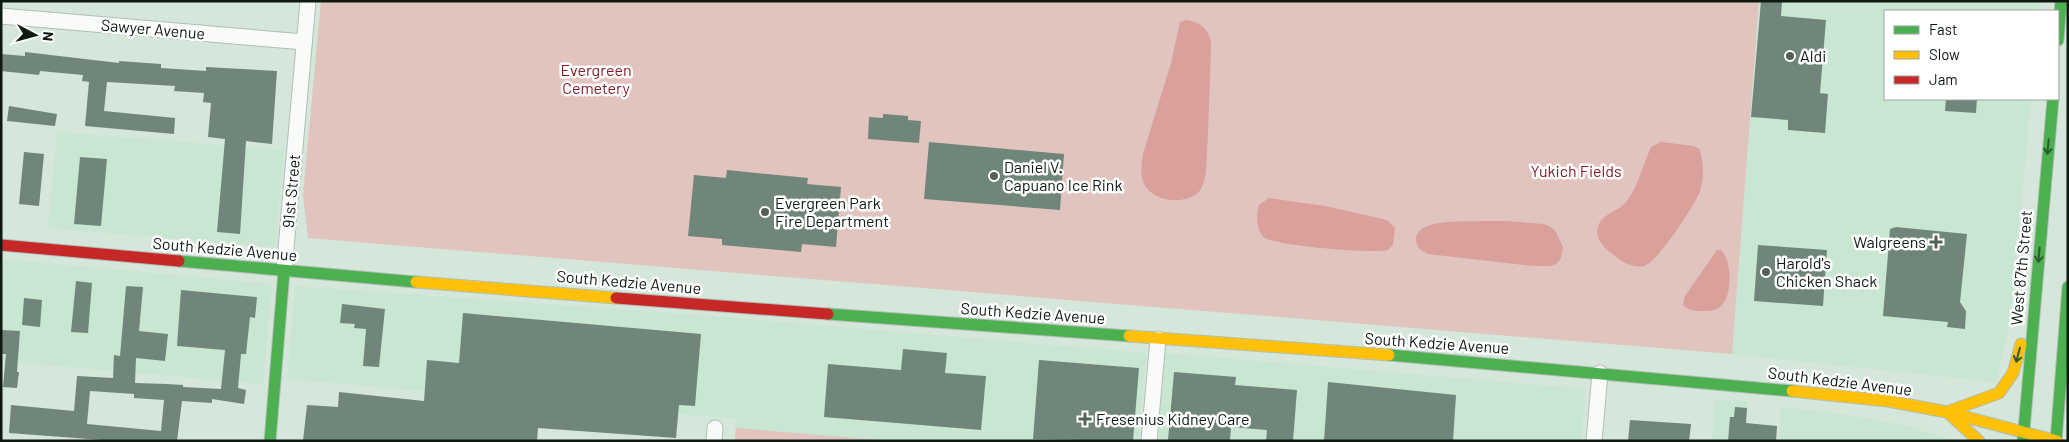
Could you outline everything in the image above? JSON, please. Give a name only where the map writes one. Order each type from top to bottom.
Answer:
[{"type":"main road","points":[[2059,27],[2061,1]]},
{"type":"main road","name":"West 87th Street","points":[[2023,436],[2053,100]]},
{"type":"main road","name":"South Kedzie Avenue","points":[[1,245],[284,271],[1158,339],[1481,362],[1721,383],[1888,401],[1947,412],[2023,436],[2056,441]]},
{"type":"main road","name":"91st Street","points":[[270,441],[284,271]]},
{"type":"main road","points":[[2056,441],[2068,287]]},
{"type":"main road","points":[[1979,441],[1947,412],[1999,392],[2014,373],[2036,291]]},
{"type":"main road","points":[[2063,350],[2068,371]]},
{"type":"street","name":"91st Street","points":[[284,271],[308,1]]},
{"type":"street","name":"Sawyer Avenue","points":[[1,16],[304,42]]},
{"type":"street","points":[[1149,441],[1158,339]]},
{"type":"street","points":[[1594,441],[1600,373]]},
{"type":"shaded area","points":[[1759,1],[2040,1],[2039,10],[1884,10],[1884,100],[2031,100],[2010,322],[1996,382],[1732,354]]},
{"type":"shaded area","points":[[1186,20],[1203,26],[1211,42],[1206,175],[1202,187],[1197,193],[1183,200],[1174,200],[1158,196],[1146,187],[1142,175],[1142,166],[1143,154],[1171,63],[1180,22]]},
{"type":"shaded area","points":[[57,132],[284,150],[275,247],[48,228]]},
{"type":"shaded area","points":[[1661,142],[1694,146],[1699,149],[1703,164],[1703,175],[1700,191],[1684,220],[1658,255],[1644,266],[1639,267],[1622,261],[1604,247],[1598,238],[1597,231],[1600,222],[1606,216],[1626,202],[1637,183],[1651,147]]},
{"type":"shaded area","points":[[1269,198],[1325,206],[1387,220],[1395,228],[1393,245],[1388,250],[1379,251],[1346,250],[1287,244],[1265,238],[1258,228],[1257,214],[1259,205]]},
{"type":"shaded area","points":[[1507,221],[1544,224],[1551,227],[1556,232],[1563,247],[1561,258],[1556,264],[1550,266],[1533,266],[1428,254],[1421,250],[1417,244],[1418,232],[1424,227],[1433,224],[1443,222]]},
{"type":"shaded area","points":[[1717,250],[1721,250],[1725,255],[1729,270],[1728,294],[1725,301],[1719,308],[1714,310],[1690,310],[1683,305],[1685,296]]},
{"type":"shaded area","points":[[1,259],[272,284],[263,384],[1,361]]},
{"type":"shaded area","points":[[295,286],[712,316],[1146,353],[1139,441],[735,441],[736,419],[287,379]]},
{"type":"shaded area","points":[[1165,353],[1586,389],[1581,441],[1158,441]]},
{"type":"shaded area","points":[[1715,399],[1748,402],[1745,441],[1712,441]]},
{"type":"shaded area","points":[[1781,407],[1854,416],[1907,426],[1955,441],[1779,441]]},
{"type":"green space","name":"Yukich Fields","points":[[321,1],[1759,1],[1732,354],[308,238],[303,195]]},
{"type":"green space","points":[[736,428],[890,441],[735,441]]},
{"type":"building","name":"Aldi","points":[[1761,1],[1782,1],[1781,16],[1826,20],[1820,93],[1828,94],[1825,133],[1788,130],[1788,120],[1751,117]]},
{"type":"building","points":[[25,52],[119,63],[119,61],[161,64],[161,68],[206,71],[206,67],[277,71],[272,144],[246,141],[240,234],[217,232],[225,139],[208,137],[211,103],[203,102],[204,93],[174,91],[175,86],[107,82],[104,111],[175,118],[174,134],[85,126],[89,82],[82,81],[83,75],[40,71],[39,75],[1,71],[1,54],[25,56]]},
{"type":"building","points":[[1946,100],[1977,100],[1976,113],[1945,111]]},
{"type":"building","points":[[9,106],[57,114],[55,126],[7,121]]},
{"type":"building","points":[[883,114],[908,116],[908,120],[921,121],[919,143],[868,139],[869,117],[883,118]]},
{"type":"building","name":"Daniel V. Capuano Ice Rink","points":[[929,142],[1064,154],[1060,210],[924,199]]},
{"type":"building","points":[[24,152],[44,154],[39,206],[19,204]]},
{"type":"building","points":[[80,157],[107,159],[101,226],[74,224]]},
{"type":"building","name":"Evergreen Park Fire Department","points":[[727,170],[808,178],[807,184],[841,187],[836,247],[802,244],[801,252],[722,245],[722,239],[688,236],[694,175],[726,178]]},
{"type":"building","name":"Walgreens","points":[[1896,227],[1967,234],[1960,302],[1966,311],[1965,329],[1947,327],[1948,322],[1883,316],[1890,229]]},
{"type":"building","points":[[1758,245],[1827,250],[1823,306],[1754,301]]},
{"type":"building","points":[[76,281],[92,283],[88,333],[71,332]]},
{"type":"building","points":[[126,286],[143,287],[139,331],[168,334],[165,361],[136,358],[135,383],[221,389],[225,350],[177,346],[181,290],[257,297],[255,318],[250,317],[246,354],[241,354],[238,388],[246,390],[244,404],[212,399],[212,403],[182,401],[177,441],[115,441],[9,433],[11,405],[74,411],[77,376],[113,378],[114,355],[120,356]],"holes":[[[90,391],[134,394],[134,398],[164,400],[161,431],[87,424]]]},
{"type":"building","points":[[24,298],[42,300],[40,327],[22,325]]},
{"type":"building","points":[[342,304],[385,309],[379,367],[363,366],[366,329],[354,328],[355,324],[340,323]]},
{"type":"building","points":[[463,313],[701,334],[695,406],[679,405],[676,438],[538,428],[537,441],[303,441],[307,405],[338,407],[339,392],[424,401],[427,360],[459,363]]},
{"type":"building","points":[[1,330],[20,331],[17,388],[3,387],[6,354],[1,354]]},
{"type":"building","points":[[903,349],[947,353],[945,373],[986,376],[981,430],[824,417],[828,364],[901,370]]},
{"type":"building","name":"Fresenius Kidney Care","points":[[1039,360],[1139,368],[1133,441],[1033,439]]},
{"type":"building","points":[[1174,372],[1236,377],[1235,385],[1297,390],[1293,441],[1266,441],[1267,430],[1231,427],[1230,441],[1168,440]]},
{"type":"building","points":[[1328,382],[1456,395],[1453,441],[1324,441]]},
{"type":"building","points":[[1735,407],[1747,408],[1746,423],[1777,426],[1776,441],[1728,441],[1730,417],[1734,417]]},
{"type":"building","points":[[1630,420],[1691,424],[1689,441],[1628,441]]},
{"type":"traffic: fast","points":[[2059,27],[2061,1]]},
{"type":"traffic: fast","points":[[2023,441],[2053,100]]},
{"type":"traffic: fast","points":[[179,261],[416,282]]},
{"type":"traffic: fast","points":[[270,441],[284,271]]},
{"type":"traffic: fast","points":[[2056,441],[2068,287]]},
{"type":"traffic: fast","points":[[828,314],[1129,336]]},
{"type":"traffic: fast","points":[[1389,355],[1792,391]]},
{"type":"traffic: slow","points":[[416,282],[616,298]]},
{"type":"traffic: slow","points":[[1129,336],[1389,355]]},
{"type":"traffic: slow","points":[[1979,441],[1947,412],[1999,393],[2013,373],[2021,344]]},
{"type":"traffic: slow","points":[[1792,391],[1888,401],[1947,412],[2057,441]]},
{"type":"traffic: jam","points":[[1,245],[179,261]]},
{"type":"traffic: jam","points":[[616,298],[828,314]]},
{"type":"place","name":"Aldi","points":[[1790,56]]},
{"type":"place","name":"Daniel V. Capuano Ice Rink","points":[[994,176]]},
{"type":"place","name":"Evergreen Park Fire Department","points":[[765,212]]},
{"type":"place","name":"Walgreens","points":[[1936,242]]},
{"type":"place","name":"Harold's Chicken Shack","points":[[1766,272]]},
{"type":"place","name":"Fresenius Kidney Care","points":[[1085,419]]},
{"type":"park label","name":"Evergreen Cemetery","points":[[596,79]]}]
